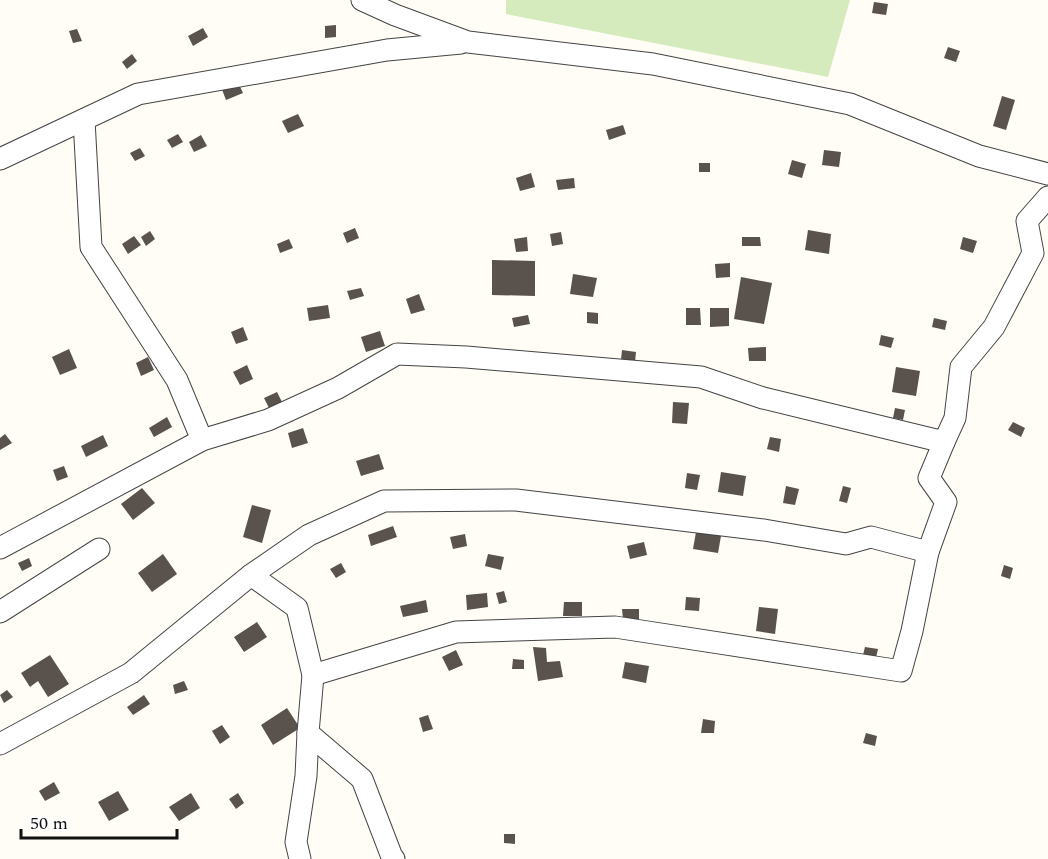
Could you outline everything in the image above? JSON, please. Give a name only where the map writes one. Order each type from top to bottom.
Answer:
[{"type":"street","points":[[362,0],[468,42]]},
{"type":"street","points":[[0,159],[138,94],[387,50],[468,42],[653,64],[850,105],[979,156],[1048,174]]},
{"type":"street","points":[[84,120],[91,247],[177,380],[202,440]]},
{"type":"street","points":[[313,675],[456,632],[615,627],[901,671],[912,631],[928,552],[946,502],[929,478],[955,418],[961,367],[994,327],[1033,253],[1027,221],[1048,196]]},
{"type":"street","points":[[0,548],[202,440],[268,420],[338,388],[397,354],[466,357],[701,376],[763,398],[944,442]]},
{"type":"street","points":[[0,744],[131,673],[251,575],[309,535],[384,501],[516,500],[764,530],[846,544],[871,537],[928,552]]},
{"type":"street","points":[[0,612],[99,549]]},
{"type":"street","points":[[251,575],[297,608],[313,675],[306,776],[296,842],[300,859]]},
{"type":"street","points":[[308,733],[362,779],[394,859]]},
{"type":"green space","points":[[506,0],[850,0],[828,77],[506,14]]},
{"type":"building","points":[[874,2],[888,4],[886,15],[872,13]]},
{"type":"building","points":[[336,25],[336,37],[325,38],[325,26]]},
{"type":"building","points":[[203,28],[208,37],[193,46],[188,36]]},
{"type":"building","points":[[77,29],[82,41],[73,43],[69,31]]},
{"type":"building","points":[[948,47],[960,51],[956,62],[944,58]]},
{"type":"building","points":[[132,54],[137,61],[127,69],[122,62]]},
{"type":"building","points":[[237,80],[243,93],[226,100],[221,87]]},
{"type":"building","points":[[1002,96],[1015,100],[1006,130],[993,126]]},
{"type":"building","points":[[298,114],[304,126],[288,133],[282,121]]},
{"type":"building","points":[[623,125],[626,134],[609,140],[606,130]]},
{"type":"building","points":[[178,134],[183,142],[172,148],[167,140]]},
{"type":"building","points":[[201,135],[207,146],[194,152],[189,142]]},
{"type":"building","points":[[140,148],[145,156],[135,161],[130,153]]},
{"type":"building","points":[[824,150],[841,152],[839,167],[822,165]]},
{"type":"building","points":[[792,160],[806,164],[802,178],[788,174]]},
{"type":"building","points":[[699,163],[710,163],[710,172],[699,172]]},
{"type":"building","points":[[531,173],[535,187],[520,191],[516,178]]},
{"type":"building","points":[[574,178],[575,188],[558,190],[556,180]]},
{"type":"building","points":[[355,228],[359,238],[347,243],[343,233]]},
{"type":"building","points":[[808,230],[831,234],[829,254],[805,250]]},
{"type":"building","points":[[150,231],[155,239],[146,246],[141,237]]},
{"type":"building","points":[[561,232],[563,244],[552,246],[550,234]]},
{"type":"building","points":[[134,236],[141,245],[128,254],[122,244]]},
{"type":"building","points":[[527,237],[528,251],[516,252],[514,239]]},
{"type":"building","points":[[742,237],[760,237],[761,246],[742,246]]},
{"type":"building","points":[[963,237],[977,241],[973,253],[960,249]]},
{"type":"building","points":[[289,239],[293,248],[280,253],[277,244]]},
{"type":"building","points":[[492,260],[535,261],[535,296],[492,295]]},
{"type":"building","points":[[730,263],[730,277],[716,278],[715,264]]},
{"type":"building","points":[[573,274],[597,278],[593,297],[570,294]]},
{"type":"building","points":[[741,277],[772,283],[764,324],[734,319]]},
{"type":"building","points":[[361,288],[364,296],[350,300],[347,291]]},
{"type":"building","points":[[419,294],[425,310],[411,314],[406,299]]},
{"type":"building","points":[[328,305],[330,318],[309,321],[307,308]]},
{"type":"building","points":[[686,308],[700,308],[701,325],[686,325]]},
{"type":"building","points":[[710,308],[729,308],[729,326],[710,327]]},
{"type":"building","points":[[587,312],[598,313],[598,324],[587,323]]},
{"type":"building","points":[[528,315],[530,324],[514,327],[512,318]]},
{"type":"building","points":[[934,318],[947,321],[945,330],[932,327]]},
{"type":"building","points":[[243,327],[248,340],[236,344],[231,332]]},
{"type":"building","points":[[380,331],[385,346],[366,352],[361,337]]},
{"type":"building","points":[[881,335],[894,338],[891,348],[879,345]]},
{"type":"building","points":[[766,347],[766,361],[749,361],[748,348]]},
{"type":"building","points":[[69,349],[77,368],[60,375],[52,357]]},
{"type":"building","points":[[622,350],[636,352],[635,362],[621,360]]},
{"type":"building","points":[[148,357],[154,370],[141,376],[136,363]]},
{"type":"building","points":[[247,365],[253,379],[240,385],[233,372]]},
{"type":"building","points":[[896,367],[920,371],[916,396],[892,392]]},
{"type":"building","points":[[277,392],[282,402],[269,408],[264,398]]},
{"type":"building","points":[[673,402],[689,403],[687,424],[672,423]]},
{"type":"building","points":[[895,408],[905,410],[903,420],[893,418]]},
{"type":"building","points":[[167,417],[172,427],[154,437],[149,428]]},
{"type":"building","points":[[1013,422],[1025,428],[1021,437],[1008,430]]},
{"type":"building","points":[[303,428],[308,443],[292,448],[288,433]]},
{"type":"building","points":[[5,434],[12,443],[0,450],[0,438]]},
{"type":"building","points":[[103,435],[108,446],[86,457],[81,446]]},
{"type":"building","points":[[770,437],[781,439],[779,452],[767,449]]},
{"type":"building","points":[[379,454],[384,469],[361,476],[356,461]]},
{"type":"building","points":[[64,466],[68,477],[57,481],[53,470]]},
{"type":"building","points":[[721,472],[746,476],[743,496],[718,492]]},
{"type":"building","points":[[687,473],[700,475],[697,490],[685,488]]},
{"type":"building","points":[[786,486],[799,489],[795,505],[783,503]]},
{"type":"building","points":[[843,486],[851,488],[847,503],[839,501]]},
{"type":"building","points":[[142,488],[155,503],[133,520],[121,504]]},
{"type":"building","points":[[252,505],[271,510],[262,543],[243,537]]},
{"type":"building","points":[[393,526],[397,537],[371,546],[368,535]]},
{"type":"building","points":[[696,532],[721,536],[718,553],[693,549]]},
{"type":"building","points":[[465,534],[467,546],[453,549],[450,537]]},
{"type":"building","points":[[644,542],[647,555],[630,559],[627,546]]},
{"type":"building","points":[[163,554],[177,574],[152,592],[138,573]]},
{"type":"building","points":[[488,554],[504,557],[501,570],[485,566]]},
{"type":"building","points":[[29,558],[32,566],[22,571],[18,563]]},
{"type":"building","points":[[341,563],[346,572],[336,578],[330,569]]},
{"type":"building","points":[[1004,565],[1013,568],[1010,579],[1001,576]]},
{"type":"building","points":[[504,591],[507,602],[499,604],[496,593]]},
{"type":"building","points":[[487,593],[488,607],[467,610],[466,595]]},
{"type":"building","points":[[686,597],[700,598],[699,611],[685,610]]},
{"type":"building","points":[[426,600],[428,612],[403,617],[400,606]]},
{"type":"building","points":[[564,602],[582,602],[582,616],[563,616]]},
{"type":"building","points":[[759,607],[778,609],[775,634],[756,631]]},
{"type":"building","points":[[622,609],[639,609],[639,619],[623,619]]},
{"type":"building","points":[[257,622],[267,637],[244,652],[234,637]]},
{"type":"building","points":[[533,647],[546,648],[547,662],[560,661],[563,677],[538,681]]},
{"type":"building","points":[[865,647],[878,649],[875,662],[862,659]]},
{"type":"building","points":[[456,650],[463,665],[449,671],[442,657]]},
{"type":"building","points":[[50,655],[69,684],[48,697],[38,681],[30,687],[21,673]]},
{"type":"building","points":[[513,659],[524,660],[524,669],[512,669]]},
{"type":"building","points":[[625,662],[649,666],[646,683],[622,678]]},
{"type":"building","points":[[184,681],[188,690],[175,694],[173,685]]},
{"type":"building","points":[[7,690],[13,697],[4,703],[0,695]]},
{"type":"building","points":[[144,695],[150,704],[133,715],[127,707]]},
{"type":"building","points":[[287,708],[300,728],[273,745],[261,725]]},
{"type":"building","points":[[428,715],[433,729],[423,732],[419,718]]},
{"type":"building","points":[[703,719],[715,721],[714,733],[701,733]]},
{"type":"building","points":[[222,725],[230,737],[220,744],[212,731]]},
{"type":"building","points":[[866,733],[877,736],[875,746],[863,743]]},
{"type":"building","points":[[54,782],[60,793],[45,801],[39,791]]},
{"type":"building","points":[[118,791],[129,810],[109,821],[98,802]]},
{"type":"building","points":[[191,793],[200,808],[179,821],[169,807]]},
{"type":"building","points":[[238,793],[244,803],[236,809],[229,799]]},
{"type":"building","points":[[504,834],[515,834],[515,844],[504,843]]}]
